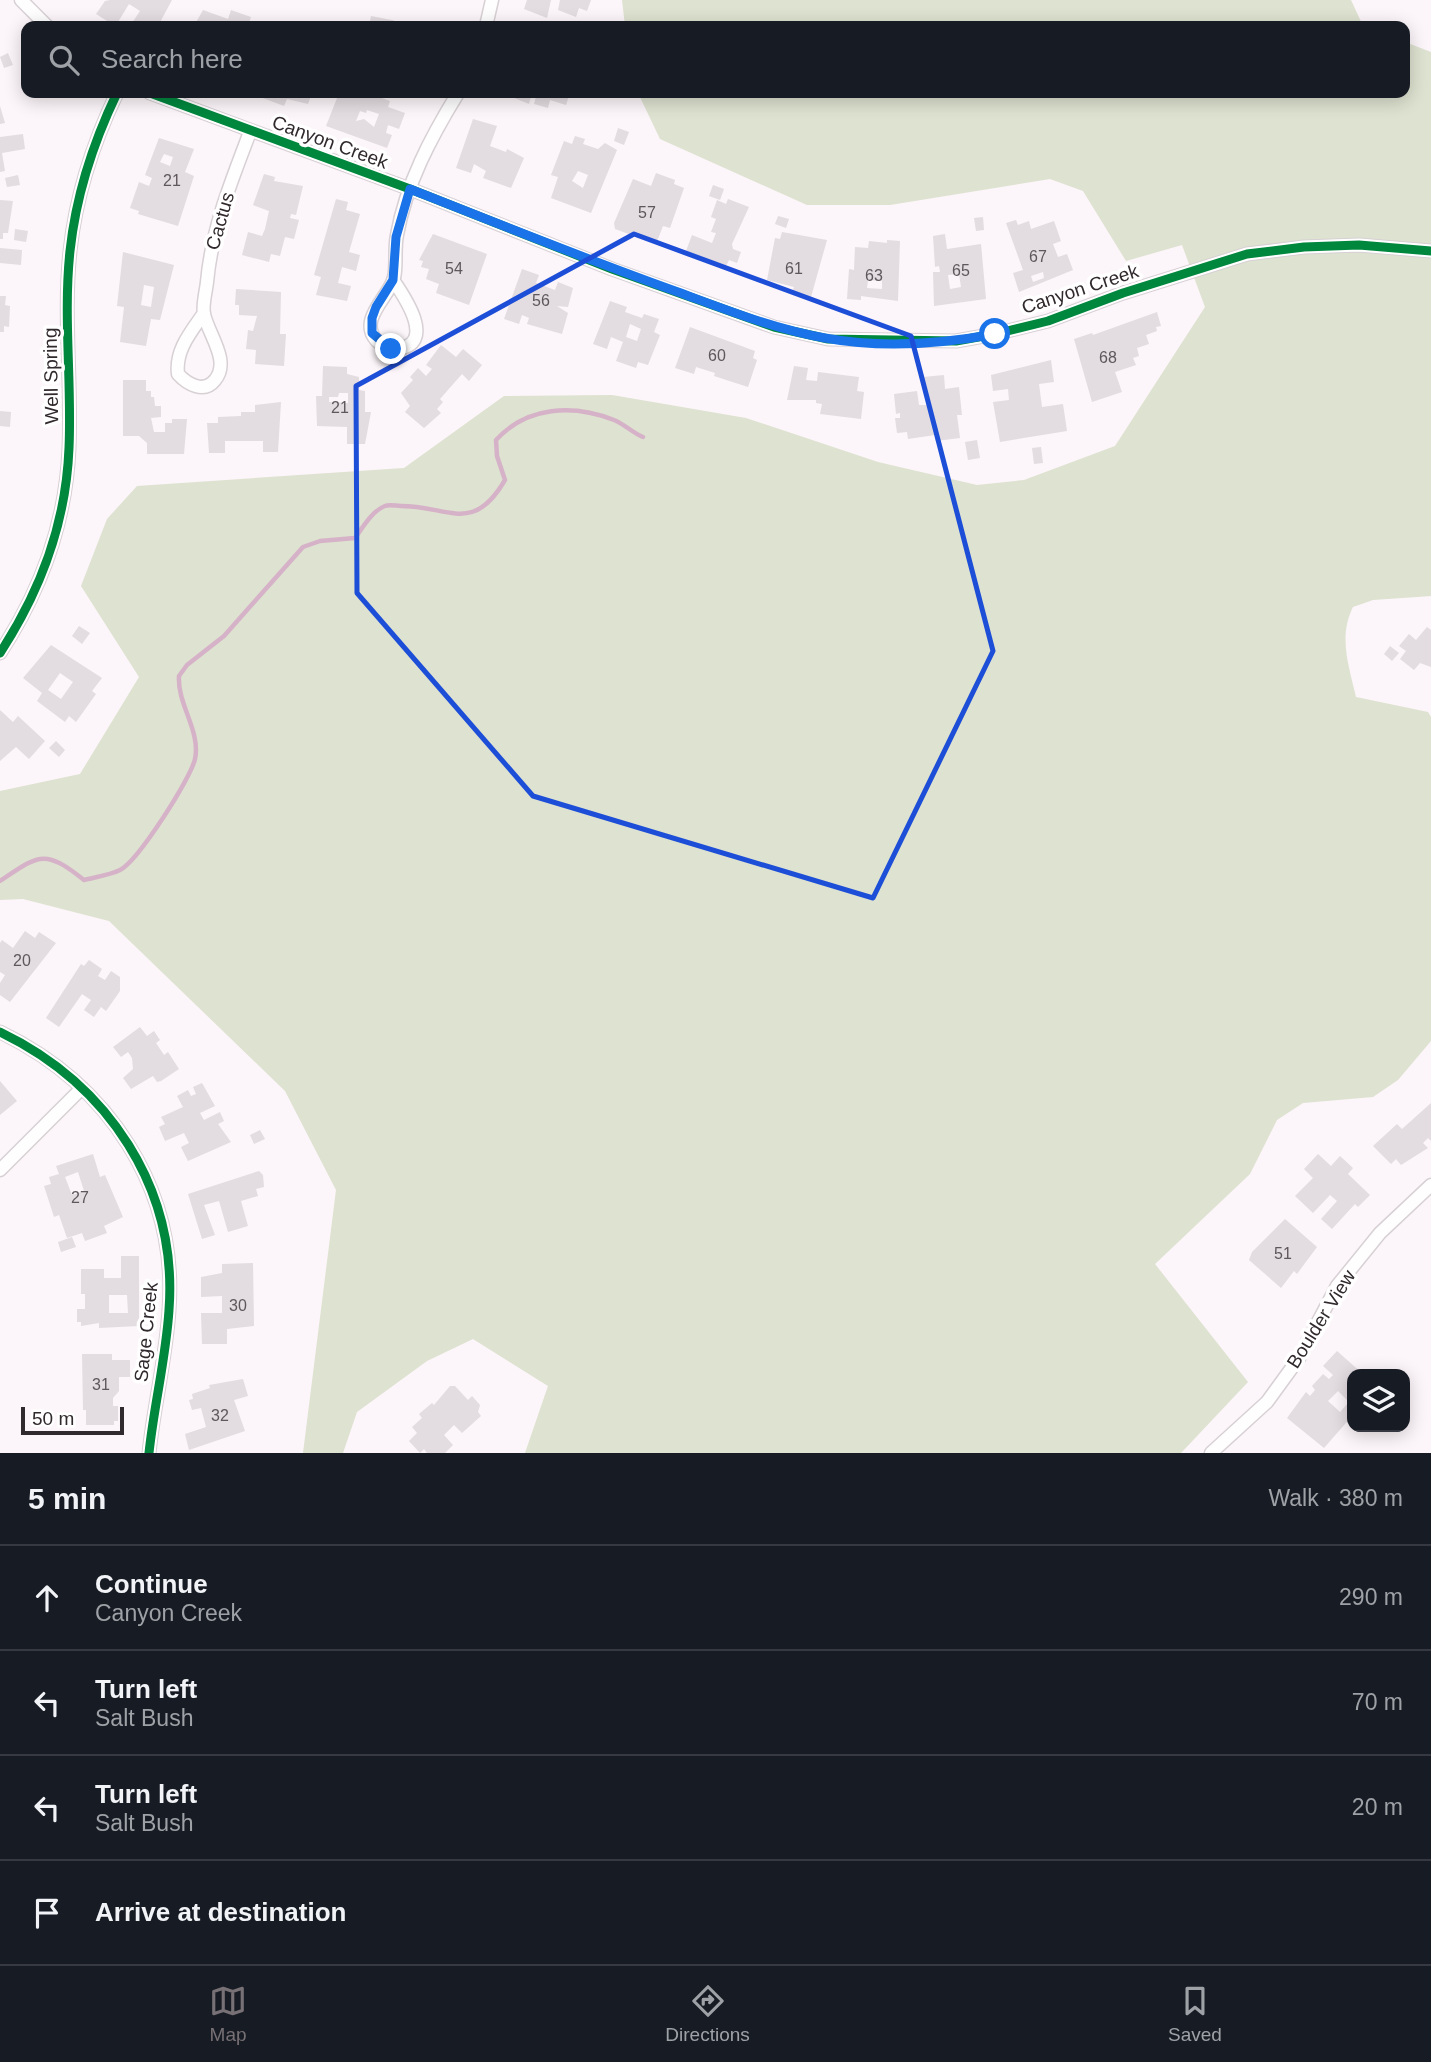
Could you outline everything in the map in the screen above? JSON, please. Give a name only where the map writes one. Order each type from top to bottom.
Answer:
[{"type":"street","points":[[21,0],[42,21]]},
{"type":"street","points":[[487,21],[492,0]]},
{"type":"street","name":"Well Spring","points":[[0,653],[32,600],[51,553],[61,514],[69,446],[70,249],[85,174],[115,98]]},
{"type":"street","name":"Canyon Creek","points":[[163,98],[774,327],[828,339],[956,341],[995,334],[1048,321],[1123,293],[1247,254],[1304,247],[1359,245],[1431,251]]},
{"type":"street","points":[[393,280],[414,313],[417,328],[415,336],[399,349],[384,346],[372,333],[372,318],[393,280],[396,237],[410,189],[431,136],[455,98]]},
{"type":"street","name":"Cactus","points":[[204,313],[180,350],[176,363],[178,374],[194,386],[206,386],[215,380],[220,368],[220,356],[204,313],[211,241],[250,132]]},
{"type":"street","name":"Sage Creek","points":[[0,1032],[63,1069],[107,1111],[145,1172],[166,1240],[170,1308],[149,1453]]},
{"type":"street","points":[[0,1170],[82,1088]]},
{"type":"street","name":"Boulder View","points":[[1211,1453],[1266,1402],[1299,1357],[1337,1286],[1380,1233],[1431,1185]]},
{"type":"highlighted area","points":[[634,234],[911,336],[993,651],[873,898],[533,796],[357,593],[356,386]]},
{"type":"green space","points":[[622,0],[1351,0],[1361,21],[624,21]]},
{"type":"green space","points":[[1410,44],[1431,52],[1431,596],[1373,600],[1353,607],[1346,629],[1346,640],[1356,697],[1428,712],[1431,717],[1431,1041],[1398,1080],[1373,1097],[1303,1103],[1277,1120],[1250,1174],[1155,1264],[1248,1382],[1181,1453],[525,1453],[548,1386],[473,1339],[427,1361],[357,1412],[343,1453],[303,1453],[336,1190],[285,1091],[109,921],[23,899],[0,900],[0,791],[80,774],[139,677],[81,586],[107,519],[137,486],[404,468],[504,396],[612,395],[746,418],[878,462],[977,485],[1024,480],[1115,446],[1205,307],[1182,245],[1126,261],[1083,191],[1050,179],[890,205],[807,205],[660,139],[640,98],[1410,98]]},
{"type":"building","points":[[172,0],[161,21],[133,21],[140,11],[129,4],[119,21],[107,21],[96,14],[105,1]]},
{"type":"building","points":[[527,0],[551,0],[547,18],[524,9]]},
{"type":"building","points":[[560,0],[591,0],[587,11],[579,8],[576,17],[558,10]]},
{"type":"building","points":[[203,10],[228,19],[231,10],[251,17],[250,21],[197,21]]},
{"type":"building","points":[[371,16],[395,21],[370,21]]},
{"type":"building","points":[[8,53],[13,65],[4,68],[0,57]]},
{"type":"building","points":[[263,98],[310,98],[308,104],[287,99],[284,106]]},
{"type":"building","points":[[337,98],[382,98],[390,101],[388,107],[405,113],[399,129],[388,125],[386,133],[392,135],[387,148],[326,126]],"holes":[[[360,111],[379,114],[374,127],[364,119],[356,121]]]},
{"type":"building","points":[[514,98],[531,98],[529,104]]},
{"type":"building","points":[[536,98],[568,98],[566,105],[550,100],[548,108],[534,104]]},
{"type":"building","points":[[0,106],[5,123],[0,124]]},
{"type":"building","points":[[473,119],[497,126],[490,146],[506,152],[507,149],[524,158],[511,188],[483,178],[486,171],[474,164],[471,173],[456,168]]},
{"type":"building","points":[[618,128],[629,132],[624,145],[614,141]]},
{"type":"building","points":[[23,134],[25,149],[2,153],[5,171],[0,172],[0,137]]},
{"type":"building","points":[[575,136],[585,139],[583,144],[598,149],[605,143],[617,150],[591,213],[551,198],[558,177],[551,175],[564,141],[572,144]],"holes":[[[578,171],[588,175],[583,188],[572,181]]]},
{"type":"building","points":[[159,138],[194,149],[185,172],[194,176],[178,226],[138,214],[139,211],[130,208],[139,182],[149,186],[152,178],[145,175]],"holes":[[[164,154],[173,157],[170,166],[160,162]]]},
{"type":"building","points":[[656,173],[675,180],[674,184],[684,188],[670,228],[663,226],[656,244],[615,229],[614,223],[633,179],[651,186]]},
{"type":"building","points":[[264,174],[275,177],[274,181],[303,186],[296,215],[291,214],[290,218],[299,220],[294,239],[285,237],[280,256],[271,254],[269,262],[242,255],[248,232],[262,236],[265,229],[269,211],[253,205]]},
{"type":"building","points":[[18,175],[20,185],[7,187],[5,178]]},
{"type":"building","points":[[713,185],[724,189],[720,200],[709,196]]},
{"type":"building","points":[[336,199],[348,202],[346,210],[360,214],[349,252],[360,255],[356,271],[342,267],[338,283],[351,286],[347,301],[316,295],[321,277],[314,275]]},
{"type":"building","points":[[728,199],[749,207],[732,244],[733,249],[741,252],[737,263],[729,260],[726,266],[686,251],[692,235],[712,243],[716,233],[711,232],[716,219],[711,217],[717,200],[726,204]]},
{"type":"building","points":[[0,200],[13,201],[8,233],[3,233],[3,239],[0,239]]},
{"type":"building","points":[[778,216],[789,219],[786,228],[775,224]]},
{"type":"building","points":[[983,217],[984,230],[976,231],[974,218]]},
{"type":"building","points":[[1016,220],[1018,225],[1029,221],[1031,229],[1054,221],[1061,241],[1053,244],[1058,257],[1067,254],[1073,270],[1019,292],[1013,273],[1023,270],[1006,223]],"holes":[[[1043,272],[1044,278],[1033,282],[1031,276]]]},
{"type":"building","points":[[15,229],[28,231],[26,242],[14,240]]},
{"type":"building","points":[[782,232],[827,240],[811,297],[792,292],[794,287],[767,280],[775,238],[780,239]]},
{"type":"building","points":[[433,234],[487,254],[469,305],[436,293],[439,284],[426,279],[429,269],[421,267],[423,261],[419,260]]},
{"type":"building","points":[[945,234],[947,249],[981,244],[986,299],[934,306],[933,272],[940,272],[939,266],[935,267],[933,236]],"holes":[[[959,274],[961,287],[950,289],[948,275]]]},
{"type":"building","points":[[887,240],[900,241],[898,301],[861,296],[861,300],[847,299],[849,269],[854,270],[855,247],[868,248],[869,241],[887,243]],"holes":[[[868,280],[882,281],[882,289],[867,288]]]},
{"type":"building","points":[[0,248],[22,250],[21,265],[0,263]]},
{"type":"building","points":[[123,252],[174,265],[160,320],[151,319],[146,346],[120,342],[124,307],[117,306]],"holes":[[[144,285],[154,287],[151,307],[141,305]]]},
{"type":"building","points":[[522,269],[539,275],[536,283],[555,290],[558,282],[573,288],[568,307],[557,306],[568,313],[562,334],[527,324],[529,318],[522,315],[519,324],[504,319]]},
{"type":"building","points":[[236,289],[281,292],[280,334],[286,334],[284,366],[255,364],[256,350],[246,349],[248,330],[253,331],[257,316],[239,315],[239,305],[235,305]]},
{"type":"building","points":[[0,296],[6,296],[5,305],[10,306],[9,327],[4,326],[4,332],[0,332]]},
{"type":"building","points":[[610,301],[627,307],[625,312],[642,318],[644,314],[659,319],[654,332],[660,335],[648,365],[638,362],[636,368],[616,361],[623,342],[611,337],[607,349],[593,344]],"holes":[[[630,324],[641,329],[637,341],[626,337]]]},
{"type":"building","points":[[1157,312],[1161,326],[1156,327],[1157,331],[1146,335],[1149,344],[1137,348],[1139,356],[1133,358],[1136,365],[1115,372],[1122,392],[1092,402],[1074,339]]},
{"type":"building","points":[[690,327],[755,351],[753,358],[757,360],[748,387],[696,367],[694,374],[675,368]]},
{"type":"building","points":[[441,345],[456,357],[463,349],[482,365],[469,381],[462,374],[440,399],[443,402],[437,409],[441,413],[424,428],[405,412],[410,406],[401,393],[413,380],[410,377],[418,368],[426,376],[432,369],[426,365]]},
{"type":"building","points":[[1051,360],[1054,382],[1039,384],[1042,407],[1063,404],[1067,431],[1000,442],[993,402],[1009,400],[1008,389],[993,391],[991,375]]},
{"type":"building","points":[[323,366],[347,367],[347,374],[359,377],[359,390],[365,391],[365,412],[371,412],[365,444],[347,444],[347,427],[317,426],[316,396],[322,396]],"holes":[[[348,393],[348,403],[329,402],[329,397]]]},
{"type":"building","points":[[794,366],[808,368],[806,380],[817,381],[818,372],[859,377],[857,391],[864,392],[861,419],[820,414],[822,404],[816,403],[816,400],[787,400]]},
{"type":"building","points":[[944,375],[945,389],[959,387],[962,415],[957,415],[960,438],[936,441],[935,435],[908,439],[907,432],[897,433],[895,418],[900,418],[900,413],[896,414],[894,394],[917,391],[919,405],[927,405],[923,377]]},
{"type":"building","points":[[123,380],[146,380],[146,391],[151,391],[155,406],[161,406],[161,417],[151,418],[154,432],[165,432],[165,423],[172,423],[172,419],[187,419],[184,454],[147,454],[147,443],[139,436],[123,436]]},
{"type":"building","points":[[281,402],[278,452],[263,452],[263,441],[225,441],[225,453],[209,453],[207,423],[218,423],[218,417],[255,412],[255,405]]},
{"type":"building","points":[[0,411],[11,412],[10,427],[0,426]]},
{"type":"building","points":[[977,440],[980,458],[968,460],[965,442]]},
{"type":"building","points":[[1041,447],[1043,463],[1034,464],[1032,448]]},
{"type":"building","points":[[79,626],[90,633],[82,644],[72,636]]},
{"type":"building","points":[[1427,627],[1431,630],[1431,667],[1420,663],[1414,670],[1400,659],[1406,651],[1399,646],[1409,634],[1416,640]]},
{"type":"building","points":[[51,645],[102,678],[92,691],[96,694],[76,722],[69,716],[65,722],[37,701],[42,693],[23,678]],"holes":[[[60,673],[73,682],[61,699],[48,690]]]},
{"type":"building","points":[[1390,646],[1399,653],[1392,661],[1384,654]]},
{"type":"building","points":[[0,710],[13,722],[18,716],[45,741],[29,759],[16,747],[0,761]]},
{"type":"building","points":[[56,741],[65,750],[59,757],[49,748]]},
{"type":"building","points":[[25,931],[35,938],[39,932],[56,943],[10,1002],[0,995],[0,983],[5,975],[0,972],[0,943],[2,940],[13,948]]},
{"type":"building","points":[[89,960],[102,969],[98,976],[105,980],[111,971],[120,977],[120,991],[106,1011],[101,1007],[94,1017],[84,1010],[91,1000],[82,994],[59,1027],[46,1018],[81,964],[84,966]]},
{"type":"building","points":[[140,1027],[147,1036],[154,1031],[160,1040],[156,1043],[164,1055],[168,1052],[179,1069],[161,1081],[157,1082],[153,1076],[131,1089],[123,1078],[133,1069],[132,1058],[128,1052],[121,1057],[113,1047]]},
{"type":"building","points":[[0,1081],[17,1101],[0,1115]]},
{"type":"building","points":[[202,1083],[215,1106],[200,1113],[204,1120],[220,1112],[224,1121],[218,1124],[231,1142],[188,1161],[181,1147],[189,1143],[184,1133],[165,1141],[159,1127],[165,1124],[161,1117],[183,1107],[177,1096],[188,1090],[191,1096],[196,1094],[193,1087]]},
{"type":"building","points":[[1431,1103],[1431,1141],[1428,1138],[1423,1143],[1428,1148],[1401,1165],[1396,1159],[1391,1164],[1373,1146],[1397,1124],[1402,1129]]},
{"type":"building","points":[[260,1130],[265,1139],[254,1144],[250,1135]]},
{"type":"building","points":[[93,1154],[100,1177],[105,1175],[123,1217],[104,1226],[107,1233],[85,1241],[82,1233],[67,1238],[59,1215],[54,1217],[44,1186],[51,1184],[49,1177],[59,1174],[56,1166]],"holes":[[[78,1172],[84,1191],[72,1195],[65,1177]]]},
{"type":"building","points":[[1318,1154],[1331,1166],[1340,1156],[1353,1168],[1348,1174],[1370,1195],[1358,1207],[1355,1204],[1332,1229],[1321,1219],[1337,1201],[1330,1195],[1313,1213],[1295,1196],[1313,1178],[1304,1169]]},
{"type":"building","points":[[259,1171],[263,1175],[264,1187],[256,1189],[258,1196],[241,1201],[248,1226],[228,1232],[219,1201],[204,1205],[215,1235],[202,1239],[188,1194]]},
{"type":"building","points":[[1285,1219],[1317,1247],[1297,1274],[1294,1271],[1281,1288],[1249,1260],[1252,1252]]},
{"type":"building","points":[[72,1237],[76,1247],[61,1252],[58,1242]]},
{"type":"building","points":[[121,1256],[139,1256],[139,1326],[99,1328],[99,1323],[81,1326],[81,1322],[77,1322],[77,1309],[85,1309],[85,1294],[81,1294],[81,1269],[104,1269],[104,1278],[121,1278]],"holes":[[[109,1295],[127,1295],[128,1313],[109,1313]]]},
{"type":"building","points":[[253,1263],[254,1326],[227,1329],[227,1344],[202,1344],[201,1313],[222,1313],[222,1296],[201,1297],[201,1277],[222,1273],[222,1264]]},
{"type":"building","points":[[1337,1351],[1357,1369],[1347,1369],[1347,1400],[1338,1391],[1328,1401],[1340,1412],[1347,1404],[1347,1422],[1324,1448],[1287,1418],[1306,1392],[1310,1396],[1315,1390],[1312,1386],[1323,1374],[1329,1379],[1333,1375],[1323,1366]]},
{"type":"building","points":[[82,1354],[112,1354],[112,1360],[130,1360],[130,1377],[119,1377],[119,1391],[113,1398],[113,1406],[118,1406],[118,1421],[114,1421],[114,1425],[86,1425],[86,1410],[83,1410]]},
{"type":"building","points":[[243,1379],[248,1396],[234,1400],[245,1431],[189,1450],[185,1434],[206,1427],[201,1408],[192,1410],[189,1400],[193,1399],[192,1394],[210,1388],[209,1385]]},
{"type":"building","points":[[450,1386],[455,1386],[468,1400],[472,1396],[480,1405],[478,1412],[481,1416],[462,1433],[454,1425],[444,1435],[453,1445],[445,1453],[427,1453],[424,1449],[420,1453],[409,1441],[417,1433],[412,1427],[422,1418],[419,1414],[432,1403],[434,1405]]},
{"type":"waterway","points":[[0,881],[24,865],[42,859],[59,863],[84,880],[120,870],[139,852],[163,818],[195,759],[195,738],[179,686],[179,676],[187,665],[224,636],[303,547],[320,541],[355,538],[372,515],[387,505],[459,514],[482,507],[505,480],[497,456],[496,440],[522,420],[536,415],[567,410],[598,415],[618,422],[643,437]]},
{"type":"cycle path","points":[[0,653],[39,580],[57,530],[63,503],[69,448],[67,300],[70,251],[76,210],[87,170],[115,98]]},
{"type":"cycle path","points":[[164,98],[410,189],[612,269],[774,327],[828,339],[956,341],[995,334],[1048,321],[1123,293],[1247,254],[1304,247],[1359,245],[1431,251]]},
{"type":"cycle path","points":[[0,1032],[39,1054],[73,1080],[103,1111],[128,1145],[148,1182],[162,1222],[169,1265],[169,1310],[149,1453]]},
{"type":"route","points":[[391,349],[377,341],[372,333],[372,318],[393,280],[396,237],[410,189],[612,269],[774,327],[828,339],[872,341],[956,341],[995,334]]}]
